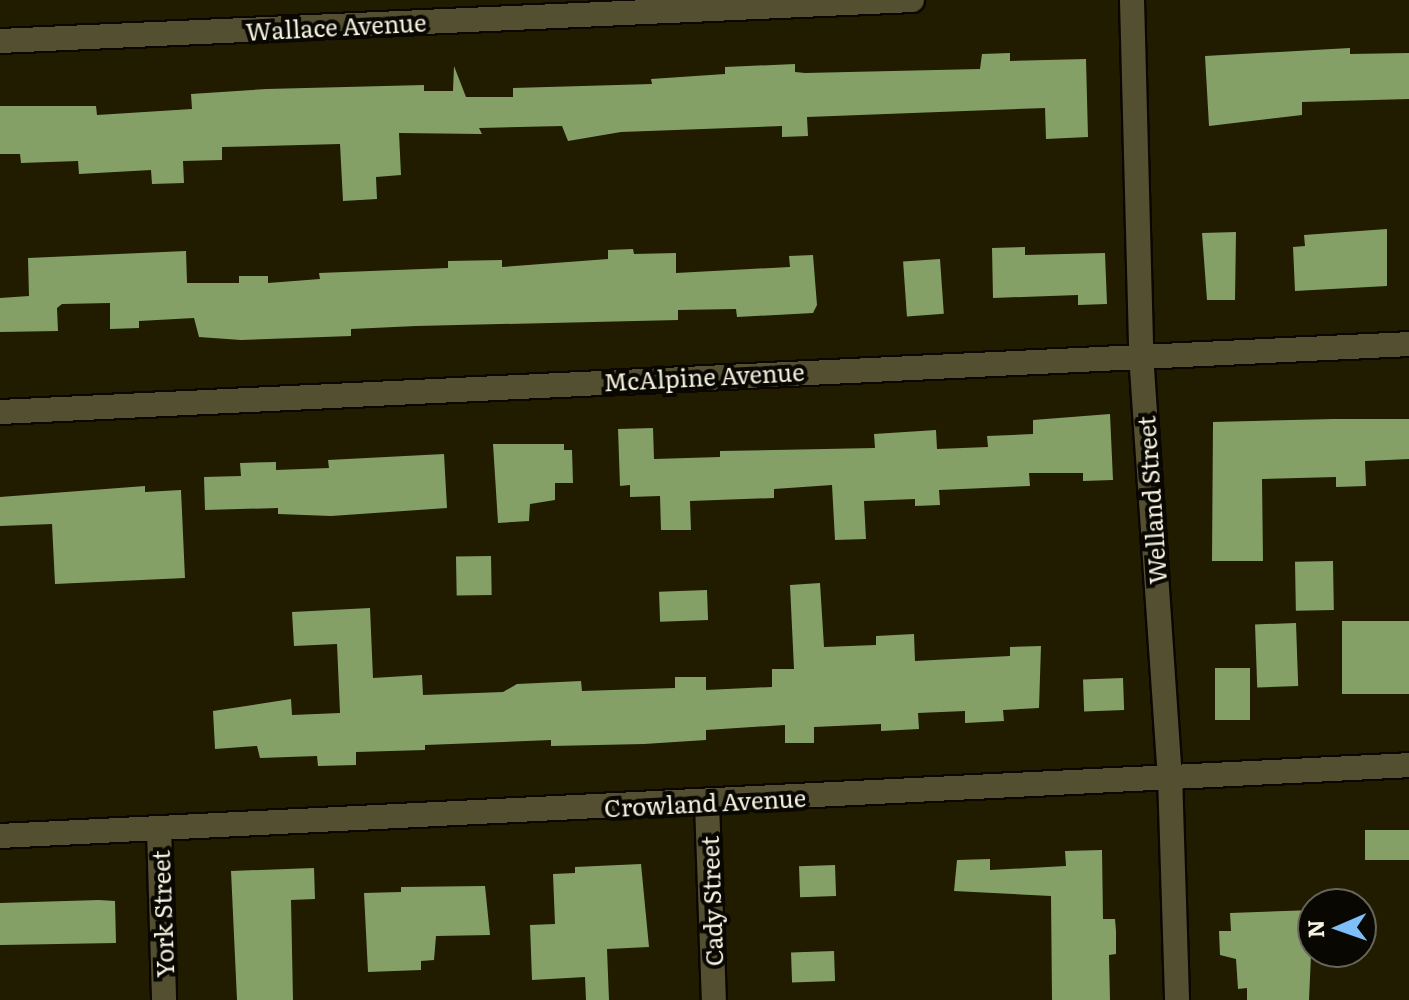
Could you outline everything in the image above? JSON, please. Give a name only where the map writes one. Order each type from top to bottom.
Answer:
[{"type":"street","name":"Wallace Avenue","points":[[0,41],[912,0]]},
{"type":"street","name":"Welland Street","points":[[1132,0],[1141,354],[1170,775],[1177,1000]]},
{"type":"street","name":"McAlpine Avenue","points":[[0,412],[1141,354],[1409,344]]},
{"type":"street","name":"Crowland Avenue","points":[[0,836],[707,803],[1170,775],[1409,765]]},
{"type":"street","name":"Cady Street","points":[[707,803],[714,1000]]},
{"type":"street","name":"York Street","points":[[159,829],[164,1000]]},
{"type":"building","points":[[1350,48],[1350,54],[1409,53],[1409,99],[1302,102],[1302,115],[1209,126],[1205,56]]},
{"type":"building","points":[[1010,53],[1010,61],[1086,59],[1088,137],[1046,139],[1045,108],[807,117],[808,136],[782,137],[782,126],[621,132],[568,141],[562,126],[479,128],[482,134],[399,133],[401,175],[376,177],[377,199],[343,201],[340,144],[222,147],[222,160],[183,161],[184,183],[152,184],[151,170],[79,174],[78,161],[21,163],[20,154],[0,154],[0,106],[96,106],[97,115],[192,109],[191,94],[424,85],[424,91],[453,91],[454,66],[466,97],[513,97],[513,88],[652,84],[651,79],[725,74],[725,67],[795,64],[795,72],[805,73],[980,69],[982,54]]},
{"type":"building","points":[[1387,229],[1387,286],[1295,291],[1293,247],[1305,246],[1304,235]]},
{"type":"building","points":[[1236,232],[1235,300],[1207,300],[1202,233]]},
{"type":"building","points":[[1025,247],[1025,255],[1105,253],[1107,304],[1078,305],[1078,295],[993,298],[992,248]]},
{"type":"building","points":[[633,249],[634,254],[676,253],[676,273],[790,267],[789,256],[813,255],[817,305],[813,313],[737,317],[736,309],[678,310],[678,320],[416,326],[351,329],[351,336],[241,340],[199,337],[194,318],[139,321],[139,328],[110,329],[110,303],[62,304],[57,308],[58,331],[0,332],[0,298],[29,296],[28,258],[186,251],[187,283],[239,283],[239,276],[268,276],[268,283],[320,279],[319,273],[448,268],[448,261],[502,260],[502,267],[608,259],[608,250]]},
{"type":"building","points":[[940,259],[944,314],[907,316],[903,262]]},
{"type":"building","points":[[1110,414],[1113,480],[1083,481],[1083,473],[1029,473],[1030,486],[939,490],[940,505],[915,506],[915,499],[864,501],[866,539],[835,540],[832,485],[774,489],[774,498],[690,501],[691,530],[661,530],[660,496],[630,497],[630,485],[620,486],[618,429],[653,428],[654,459],[720,457],[720,451],[875,448],[874,434],[936,430],[937,449],[988,447],[987,436],[1033,434],[1033,420]]},
{"type":"building","points":[[1409,419],[1409,459],[1365,461],[1366,486],[1336,487],[1336,477],[1262,479],[1263,561],[1212,561],[1213,422]]},
{"type":"building","points":[[493,444],[564,444],[564,450],[572,450],[573,483],[555,483],[555,500],[530,504],[529,521],[498,523]]},
{"type":"building","points":[[444,454],[447,508],[331,516],[278,514],[278,508],[205,510],[204,477],[241,476],[240,463],[276,462],[276,470],[329,468],[328,460]]},
{"type":"building","points":[[145,486],[145,492],[181,490],[185,578],[55,584],[52,524],[0,526],[0,497]]},
{"type":"building","points":[[491,556],[492,595],[457,596],[456,557]]},
{"type":"building","points":[[1333,561],[1334,610],[1296,611],[1295,562]]},
{"type":"building","points":[[820,583],[824,647],[876,645],[876,636],[914,634],[915,661],[1010,656],[1010,647],[1041,646],[1039,708],[1003,710],[1004,721],[965,723],[965,711],[918,713],[919,729],[881,731],[881,724],[814,727],[814,743],[785,743],[785,725],[706,730],[706,740],[644,744],[551,746],[551,740],[425,745],[425,750],[356,752],[356,765],[318,766],[317,756],[260,758],[257,746],[215,749],[213,711],[291,699],[292,715],[340,713],[337,644],[294,646],[292,612],[370,608],[373,678],[422,675],[423,695],[503,692],[517,684],[581,681],[582,691],[675,688],[675,677],[706,677],[706,690],[772,687],[772,669],[794,669],[790,585]]},
{"type":"building","points":[[707,590],[708,620],[660,622],[659,592]]},
{"type":"building","points":[[1342,621],[1409,621],[1409,694],[1342,694]]},
{"type":"building","points":[[1296,623],[1298,686],[1257,687],[1255,624]]},
{"type":"building","points":[[1215,668],[1250,668],[1250,720],[1215,720]]},
{"type":"building","points":[[1123,678],[1124,710],[1084,711],[1083,679]]},
{"type":"building","points":[[1365,830],[1409,830],[1409,860],[1365,860]]},
{"type":"building","points":[[1102,850],[1103,919],[1115,919],[1116,931],[1116,954],[1109,955],[1110,1000],[1052,1000],[1051,896],[954,891],[957,860],[990,859],[990,870],[1066,866],[1065,851]]},
{"type":"building","points":[[641,864],[649,947],[607,949],[609,1000],[586,1000],[585,977],[532,980],[530,925],[555,924],[553,874],[575,873],[575,867]]},
{"type":"building","points":[[835,865],[836,896],[800,897],[799,866]]},
{"type":"building","points":[[314,868],[315,899],[291,900],[293,1000],[237,1000],[231,871]]},
{"type":"building","points":[[485,886],[490,935],[436,936],[434,960],[421,961],[421,970],[368,972],[364,893],[401,892],[401,887]]},
{"type":"building","points":[[115,901],[116,943],[0,945],[0,903]]},
{"type":"building","points":[[1297,911],[1297,968],[1310,968],[1309,1000],[1247,1000],[1247,988],[1238,989],[1236,959],[1220,955],[1219,931],[1231,931],[1230,913]]},
{"type":"building","points":[[834,951],[835,981],[792,982],[791,953]]}]
